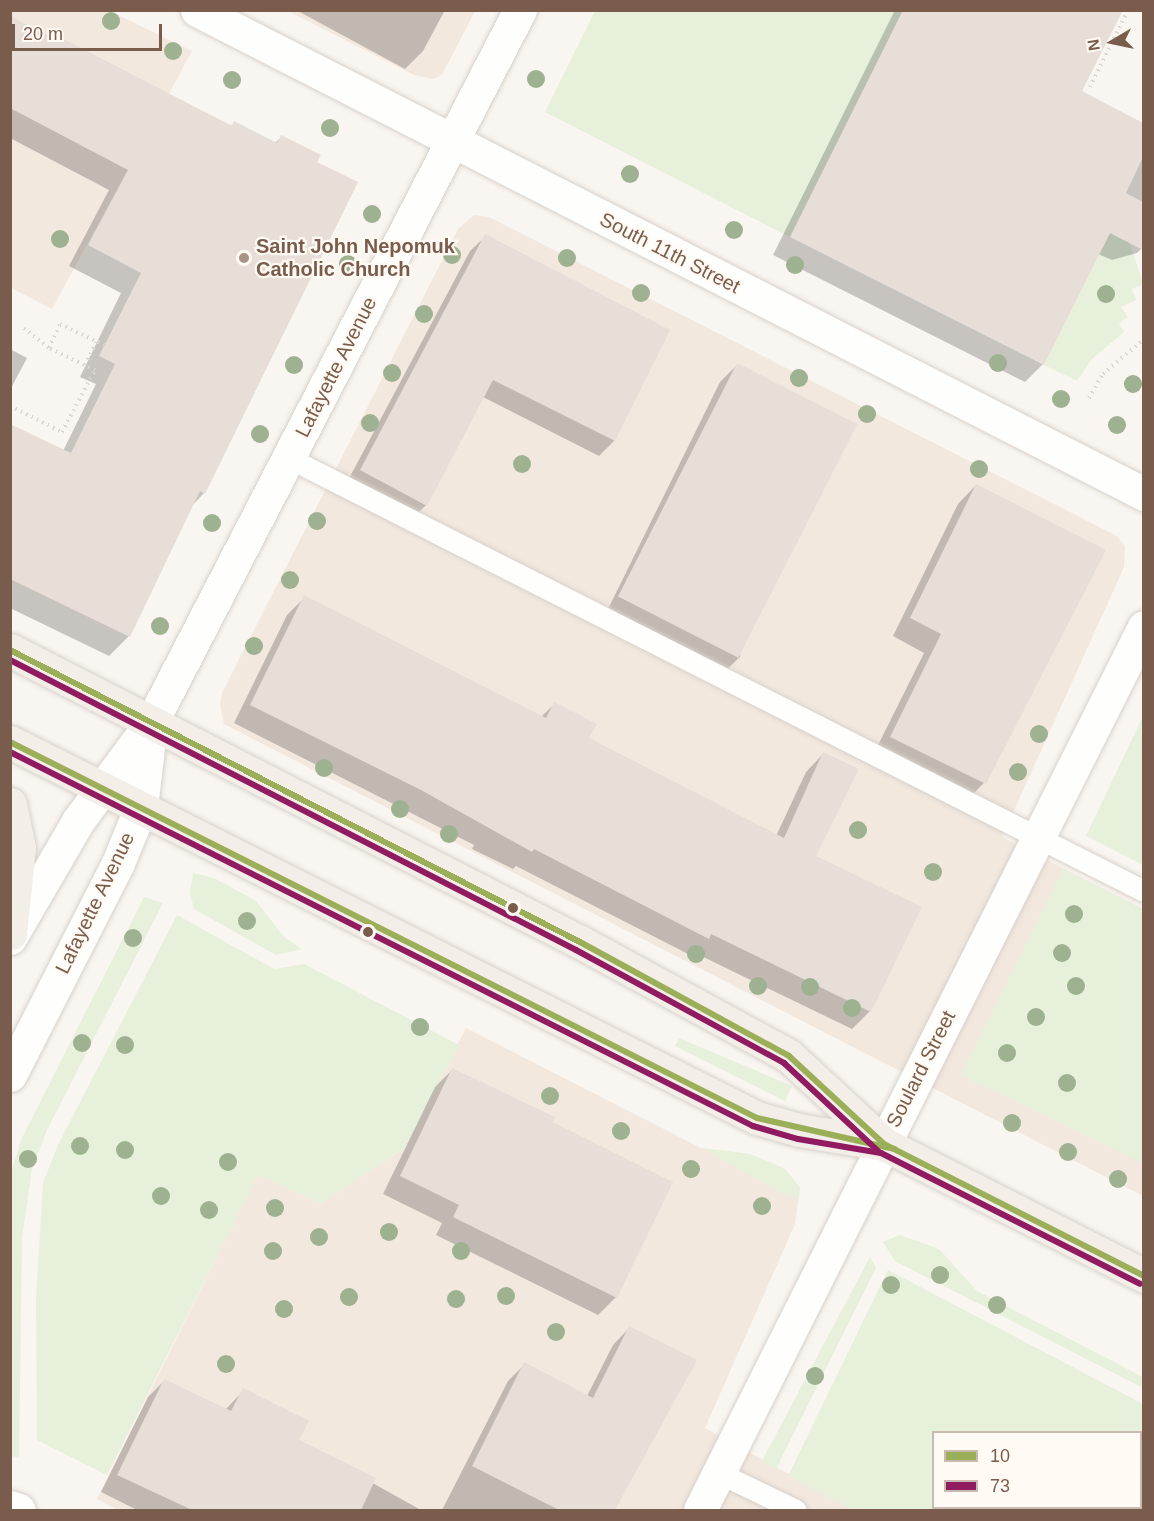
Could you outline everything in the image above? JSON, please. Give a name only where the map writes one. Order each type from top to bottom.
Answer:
[{"type":"main road","points":[[10,650],[580,942],[789,1056],[884,1144],[1143,1276]]},
{"type":"main road","points":[[10,742],[758,1118],[799,1130],[884,1144]]},
{"type":"main road","points":[[10,804],[19,848],[10,936]]},
{"type":"street","name":"South 11th Street","points":[[196,10],[1143,494]]},
{"type":"street","name":"Lafayette Avenue","points":[[10,936],[99,788],[151,723],[520,10]]},
{"type":"street","name":"Soulard Street","points":[[700,1510],[1143,627]]},
{"type":"street","name":"Lafayette Avenue","points":[[10,1075],[118,863],[141,807],[151,723]]},
{"type":"street","points":[[10,1507],[20,1510]]},
{"type":"lane","points":[[289,458],[1143,891]]},
{"type":"lane","points":[[719,1473],[796,1510]]},
{"type":"path","points":[[1090,87],[1128,10]]},
{"type":"path","points":[[49,348],[60,324],[104,345]]},
{"type":"path","points":[[10,406],[62,432],[95,370],[49,348],[24,328]]},
{"type":"path","points":[[1089,398],[1103,374],[1143,339]]},
{"type":"path","points":[[86,365],[97,341]]},
{"type":"shaded area","points":[[10,11],[110,11],[192,51],[52,309],[11,288]]},
{"type":"shaded area","points":[[288,11],[475,11],[442,75],[433,79],[414,75]]},
{"type":"shaded area","points":[[474,215],[489,217],[1117,536],[1125,546],[1124,567],[1002,837],[1143,909],[1143,1196],[224,724],[220,704],[222,693],[458,229]]},
{"type":"shaded area","points":[[466,1028],[701,1148],[750,1154],[785,1169],[800,1188],[795,1224],[705,1428],[854,1510],[118,1510],[97,1499],[258,1174],[321,1203],[404,1149]]},
{"type":"green space","points":[[595,11],[903,11],[790,237],[545,112]]},
{"type":"green space","points":[[1110,233],[1130,243],[1143,284],[1132,289],[1136,300],[1121,307],[1128,317],[1119,323],[1124,332],[1092,359],[1077,381],[1044,365]]},
{"type":"green space","points":[[1143,716],[1144,865],[1086,836]]},
{"type":"green space","points":[[1063,869],[1143,909],[1143,1163],[961,1075]]},
{"type":"green space","points":[[193,873],[214,878],[256,901],[284,937],[302,949],[276,955],[194,909],[190,893]]},
{"type":"green space","points":[[144,897],[163,903],[47,1130],[32,1169],[22,1238],[19,1458],[10,1455],[11,1172],[22,1138]]},
{"type":"green space","points":[[177,915],[274,969],[304,964],[459,1045],[404,1149],[321,1203],[258,1175],[107,1475],[37,1440],[36,1299],[43,1183],[58,1145]]},
{"type":"green space","points":[[679,1038],[792,1086],[785,1101],[675,1046]]},
{"type":"green space","points":[[702,1148],[750,1154],[785,1169],[800,1188],[799,1197],[787,1196]]},
{"type":"green space","points":[[900,1235],[939,1249],[977,1291],[1143,1377],[1143,1388],[895,1261],[883,1242]]},
{"type":"green space","points":[[870,1257],[876,1268],[776,1469],[762,1461]]},
{"type":"green space","points":[[888,1270],[1143,1404],[1143,1510],[854,1510],[788,1476]]},
{"type":"building","points":[[903,10],[1123,10],[1082,91],[1143,123],[1143,157],[1126,193],[1143,202],[1143,250],[1110,233],[1044,365],[790,237]]},
{"type":"building","points":[[10,16],[48,35],[50,32],[232,126],[234,121],[277,143],[281,135],[321,155],[317,162],[358,182],[205,494],[200,491],[130,637],[10,579],[10,424],[71,453],[115,364],[99,356],[141,273],[88,245],[128,170],[10,108]]},
{"type":"building","points":[[485,234],[670,330],[615,441],[493,380],[427,506],[360,470]]},
{"type":"building","points":[[737,363],[857,424],[738,658],[618,596]]},
{"type":"building","points":[[976,484],[1106,550],[986,784],[890,737],[941,634],[910,618]]},
{"type":"building","points":[[304,595],[546,718],[554,702],[597,724],[589,738],[784,838],[823,752],[859,769],[816,856],[922,907],[871,1012],[711,934],[709,939],[534,849],[532,852],[421,790],[250,705]]},
{"type":"building","points":[[452,1068],[555,1117],[553,1122],[673,1182],[617,1298],[453,1217],[459,1205],[400,1176]]},
{"type":"building","points":[[629,1326],[697,1360],[615,1510],[559,1510],[472,1466],[524,1362],[593,1398]]},
{"type":"building","points":[[164,1379],[231,1411],[243,1388],[309,1421],[299,1440],[376,1478],[361,1510],[192,1510],[117,1475]]},
{"type":"transit line","name":"10","points":[[10,650],[580,942],[789,1056],[884,1144],[1144,1276]]},
{"type":"transit line","name":"73","points":[[10,660],[576,950],[784,1063],[878,1151]]},
{"type":"transit line","name":"10","points":[[10,742],[757,1118],[895,1149]]},
{"type":"transit line","name":"73","points":[[10,752],[753,1126],[798,1139],[881,1153],[1140,1284]]},
{"type":"place","name":"Saint John Nepomuk Catholic Church","points":[[244,258]]}]
